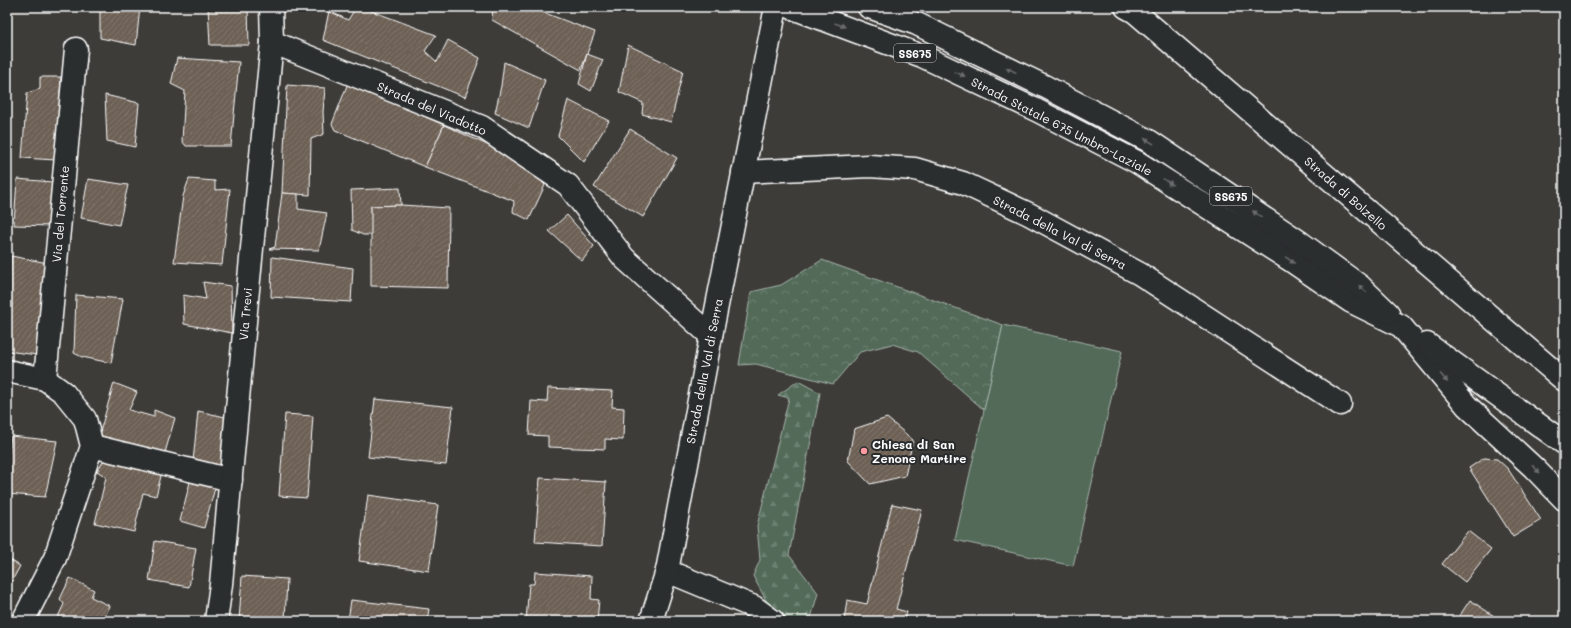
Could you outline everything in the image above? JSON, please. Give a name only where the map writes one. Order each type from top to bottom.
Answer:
[{"type":"main road","name":"Via Trevi","points":[[216,621],[221,584],[272,42],[271,7]]},
{"type":"main road","name":"Strada della Val di Serra","points":[[651,621],[667,571],[711,336],[776,7]]},
{"type":"main road","name":"Strada Statale 675 Umbro-Laziale","points":[[790,7],[922,56],[1036,110],[1137,162],[1290,260],[1350,301],[1401,326]]},
{"type":"main road","name":"Strada Statale 675 Umbro-Laziale","points":[[869,7],[917,24],[1046,87],[1149,140],[1301,243],[1360,286],[1401,326],[1564,443]]},
{"type":"main road","name":"Strada di Bolzello","points":[[1126,7],[1135,12],[1564,380]]},
{"type":"main road","name":"Strada del Viadotto","points":[[272,42],[482,127],[568,185],[624,258],[711,336]]},
{"type":"main road","name":"Via del Torrente","points":[[45,379],[76,49]]},
{"type":"main road","name":"Strada della Val di Serra","points":[[743,172],[877,167],[915,169],[963,183],[1029,214],[1140,274],[1340,404]]},
{"type":"main road","points":[[1401,326],[1467,406],[1534,468],[1564,499]]},
{"type":"main road","points":[[7,371],[45,379],[64,393],[85,420],[92,446],[55,558],[23,621]]},
{"type":"main road","points":[[92,446],[230,480]]},
{"type":"main road","points":[[667,571],[754,606],[773,621]]},
{"type":"green space","points":[[822,260],[1003,325],[984,410],[918,352],[892,344],[860,352],[833,384],[756,364],[739,365],[751,292],[781,285]]},
{"type":"green space","points":[[1003,325],[1122,351],[1073,566],[955,540]]},
{"type":"green space","points":[[798,381],[820,393],[789,555],[818,593],[811,618],[805,621],[786,621],[768,604],[753,576],[760,560],[757,526],[789,398],[778,395]]},
{"type":"building","points":[[7,7],[11,7],[10,93],[7,93]]},
{"type":"building","points":[[100,7],[140,7],[136,45],[100,38]]},
{"type":"building","points":[[208,7],[248,7],[249,45],[210,45]]},
{"type":"building","points":[[356,7],[361,7],[436,35],[425,51],[437,62],[448,40],[480,58],[465,97],[323,40],[329,11],[348,20]]},
{"type":"building","points":[[493,7],[529,7],[595,32],[581,70],[492,20]]},
{"type":"building","points":[[628,45],[683,71],[671,122],[642,114],[643,103],[619,92]]},
{"type":"building","points":[[587,54],[603,60],[591,91],[579,84]]},
{"type":"building","points":[[177,58],[239,62],[231,146],[186,146],[182,141],[185,91],[171,84]]},
{"type":"building","points":[[504,62],[545,80],[529,128],[495,113],[501,86]]},
{"type":"building","points":[[40,77],[61,77],[56,160],[22,158],[27,93],[40,89]]},
{"type":"building","points":[[348,83],[444,125],[425,167],[335,130],[332,124]]},
{"type":"building","points":[[287,85],[325,88],[323,112],[324,134],[311,139],[310,195],[282,193]]},
{"type":"building","points":[[105,95],[139,103],[135,147],[107,141]]},
{"type":"building","points":[[568,100],[609,121],[584,162],[558,136]]},
{"type":"building","points":[[444,125],[520,160],[545,185],[529,220],[513,212],[514,201],[425,167]]},
{"type":"building","points":[[630,129],[677,158],[643,217],[594,187]]},
{"type":"building","points":[[17,179],[52,182],[52,226],[14,225]]},
{"type":"building","points":[[88,179],[128,185],[119,225],[81,218]]},
{"type":"building","points":[[189,179],[215,181],[215,190],[230,189],[222,265],[174,262],[183,196]]},
{"type":"building","points":[[400,188],[401,205],[371,206],[372,235],[363,235],[352,230],[351,190]]},
{"type":"building","points":[[282,193],[298,194],[298,209],[327,213],[319,250],[269,249],[275,247]]},
{"type":"building","points":[[401,205],[449,208],[448,288],[371,286],[371,206]]},
{"type":"building","points":[[567,215],[594,246],[582,261],[549,231]]},
{"type":"building","points":[[11,256],[48,263],[37,355],[7,351]]},
{"type":"building","points":[[272,257],[353,268],[351,302],[271,297]]},
{"type":"building","points":[[203,282],[231,286],[232,333],[184,324],[183,295],[206,299]]},
{"type":"building","points":[[76,295],[123,299],[111,363],[82,357],[74,353]]},
{"type":"building","points":[[114,383],[137,392],[129,410],[154,417],[154,410],[175,418],[164,456],[98,439]]},
{"type":"building","points":[[548,388],[613,391],[612,407],[624,408],[623,440],[605,439],[605,449],[548,447],[548,436],[529,435],[531,401],[547,402]]},
{"type":"building","points":[[375,399],[453,407],[446,465],[368,457]]},
{"type":"building","points":[[198,411],[225,417],[220,470],[193,462]]},
{"type":"building","points":[[285,414],[313,416],[307,498],[279,496]]},
{"type":"building","points":[[887,418],[913,440],[905,476],[870,484],[848,461],[854,429]]},
{"type":"building","points":[[11,436],[57,441],[45,497],[7,494],[7,464]]},
{"type":"building","points":[[1484,458],[1497,459],[1508,469],[1541,520],[1513,537],[1469,468]]},
{"type":"building","points":[[105,459],[162,472],[156,496],[143,493],[134,532],[95,523],[106,477],[97,471]]},
{"type":"building","points":[[540,478],[606,482],[602,546],[535,542]]},
{"type":"building","points":[[190,482],[215,488],[204,528],[180,521]]},
{"type":"building","points":[[368,495],[438,505],[429,571],[359,561]]},
{"type":"building","points":[[892,504],[922,510],[896,609],[907,612],[904,621],[844,621],[847,600],[867,604]]},
{"type":"building","points":[[1468,531],[1491,549],[1465,582],[1442,564]]},
{"type":"building","points":[[155,541],[196,548],[189,587],[149,580]]},
{"type":"building","points":[[7,558],[20,566],[7,590]]},
{"type":"building","points":[[535,572],[592,576],[591,599],[599,600],[597,621],[526,621],[529,584],[534,584]]},
{"type":"building","points":[[242,576],[287,579],[285,621],[239,621]]},
{"type":"building","points":[[70,578],[94,590],[91,597],[110,606],[103,621],[56,621],[64,604],[60,599]]},
{"type":"building","points":[[351,600],[429,609],[427,621],[348,621]]},
{"type":"building","points":[[1470,600],[1494,616],[1490,621],[1456,621]]},
{"type":"place","name":"Chiesa di San Zenone Martire","points":[[864,451]]}]
